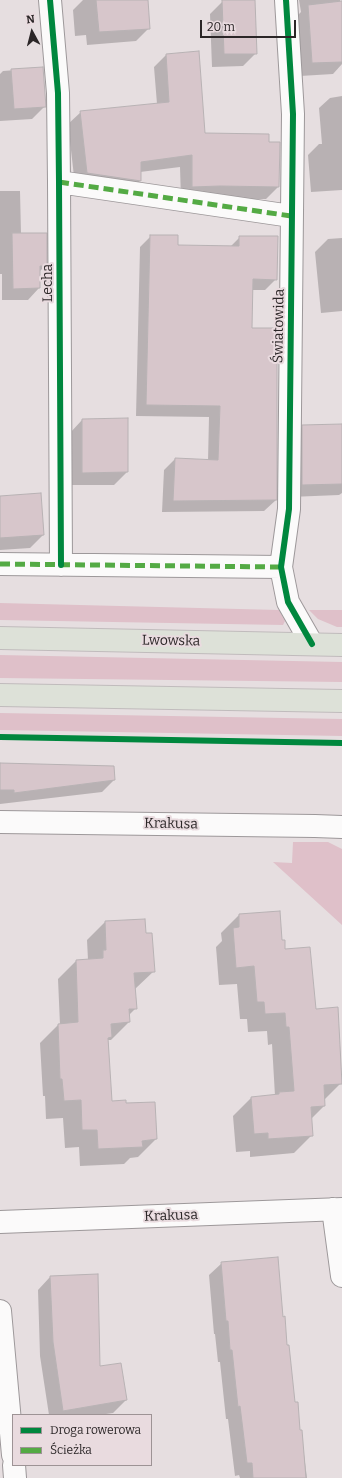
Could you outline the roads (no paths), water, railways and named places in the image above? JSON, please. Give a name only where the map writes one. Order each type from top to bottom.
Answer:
[{"type":"main road","name":"Lwowska","points":[[0,638],[342,645]]},
{"type":"main road","points":[[0,695],[342,701]]},
{"type":"street","name":"Lecha","points":[[50,0],[58,93],[61,565]]},
{"type":"street","name":"Światowida","points":[[286,0],[293,114],[289,509],[281,567],[288,602],[312,644]]},
{"type":"street","points":[[59,182],[291,216]]},
{"type":"street","points":[[0,564],[281,567]]},
{"type":"street","name":"Krakusa","points":[[0,822],[342,827]]},
{"type":"street","points":[[337,1209],[342,1276]]},
{"type":"street","name":"Krakusa","points":[[0,1222],[337,1209]]},
{"type":"street","points":[[0,1311],[12,1444]]},
{"type":"street","points":[[14,1466],[15,1478]]}]
